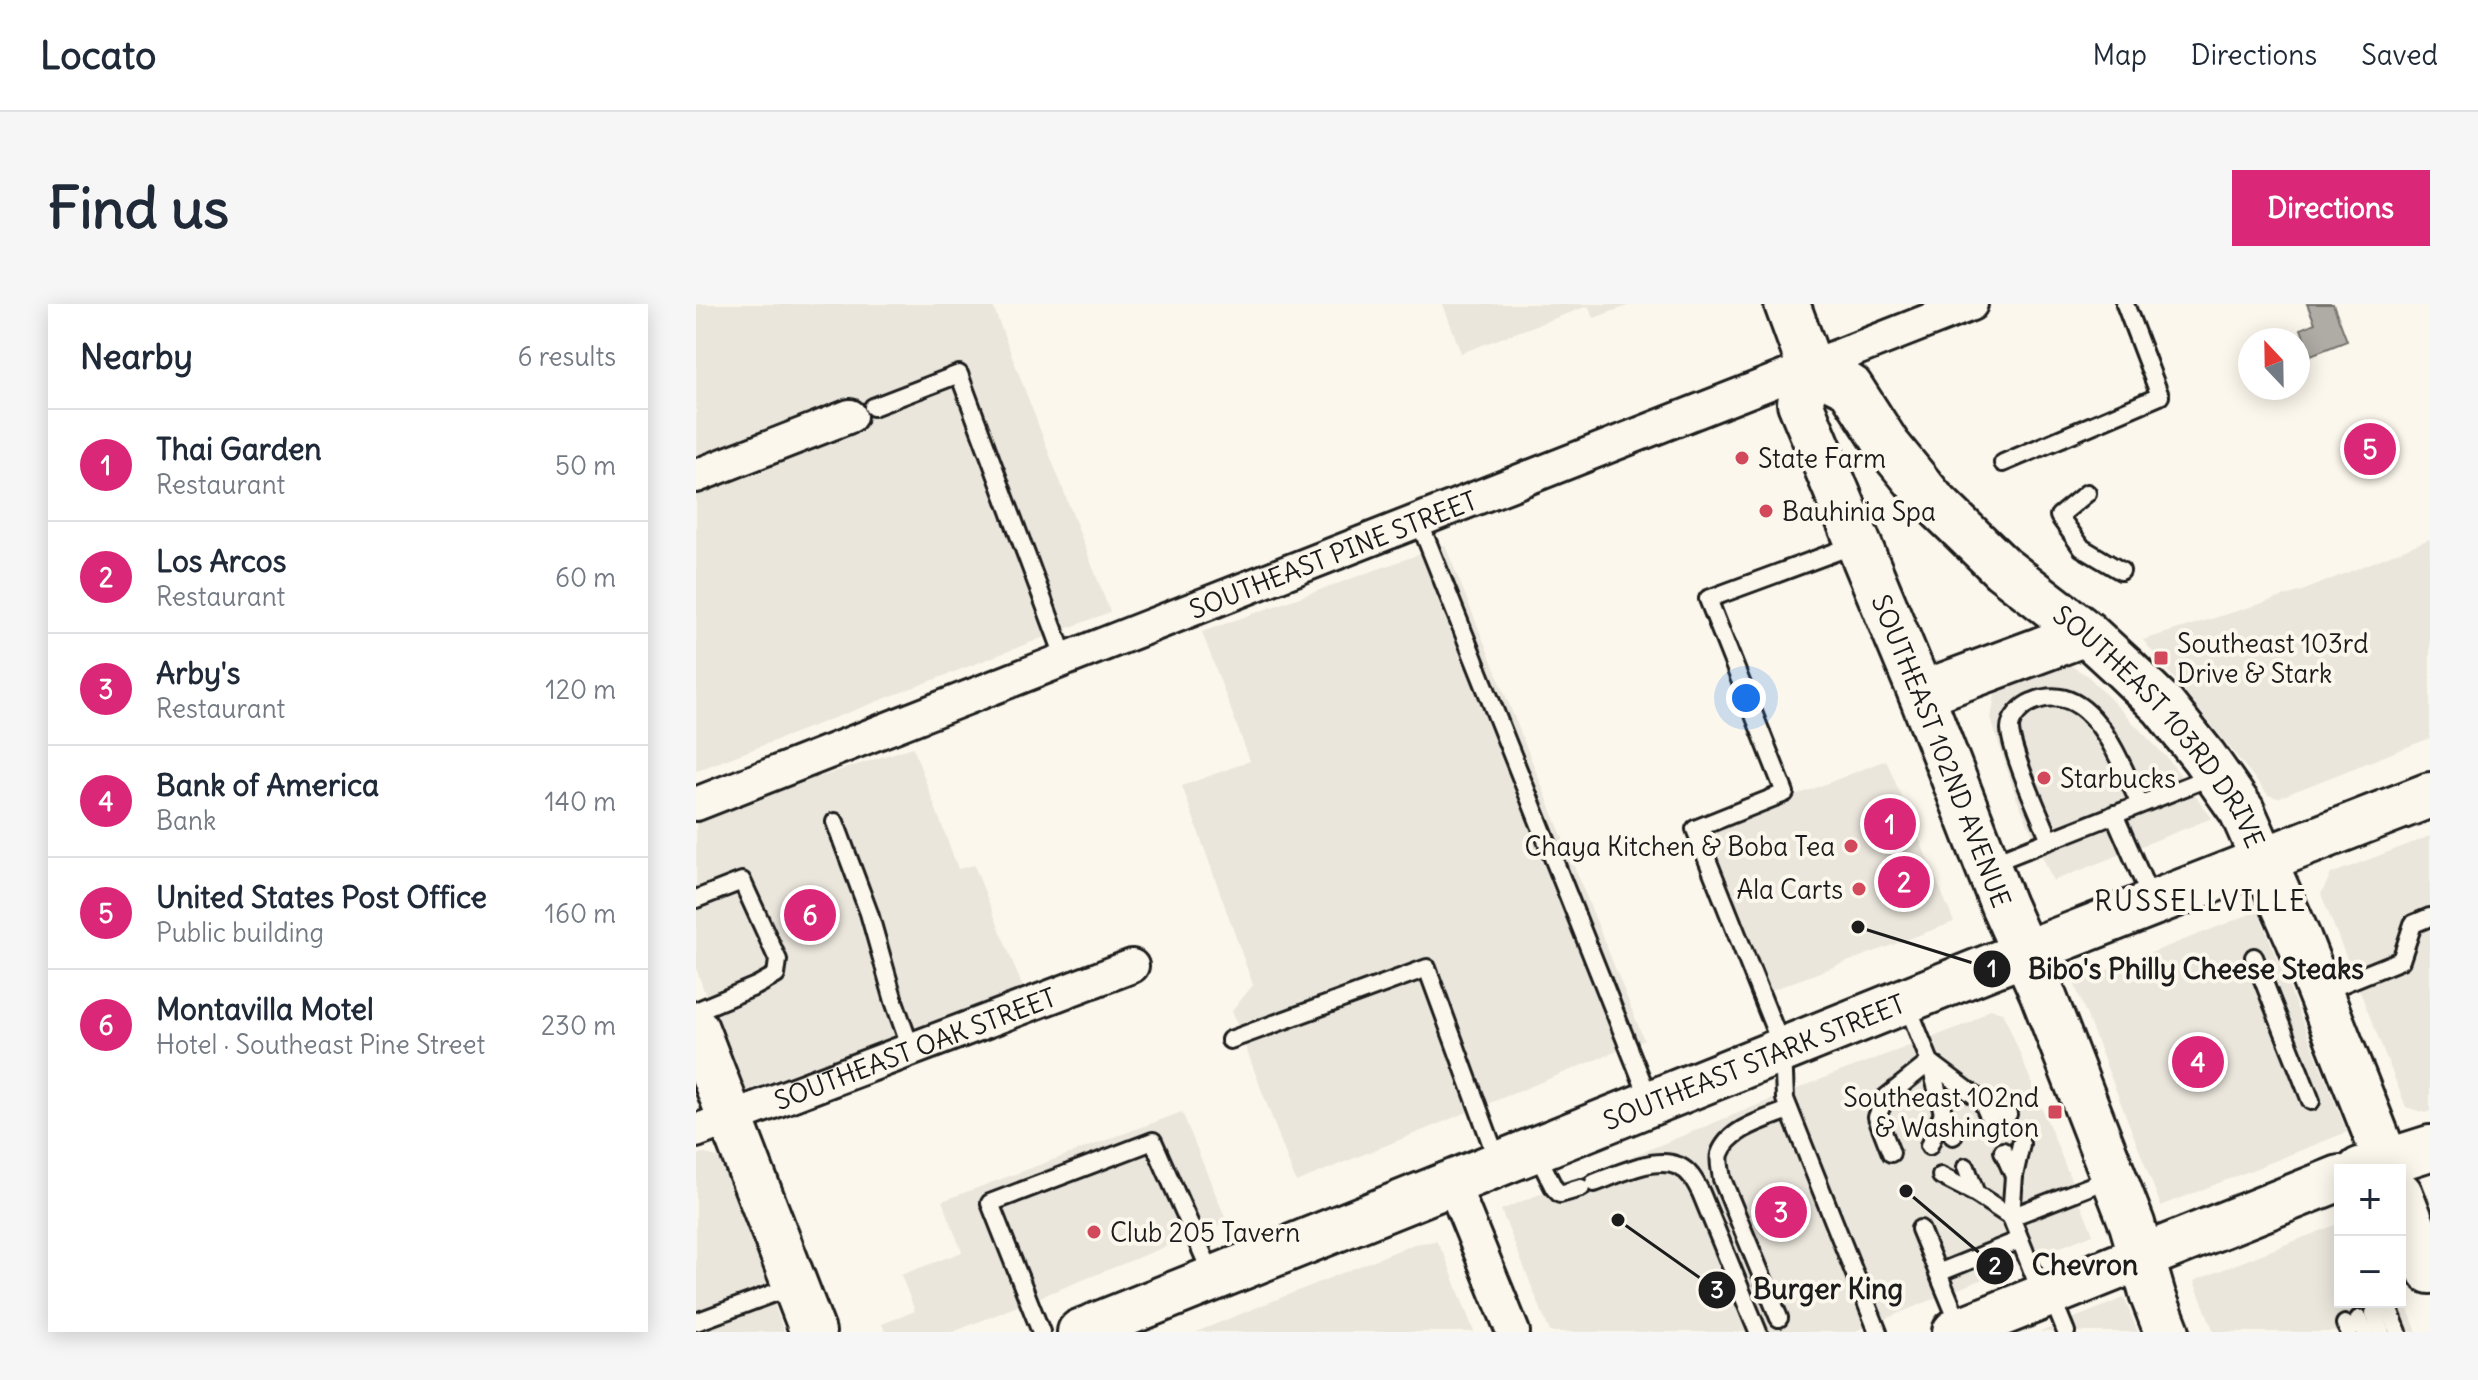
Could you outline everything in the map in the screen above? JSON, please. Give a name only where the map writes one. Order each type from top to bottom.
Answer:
[{"type":"main road","points":[[1787,304],[1810,367]]},
{"type":"main road","name":"SOUTHEAST 102ND AVENUE","points":[[1810,367],[1800,403],[1921,694],[1987,865],[2042,992],[2114,1177],[2167,1332]]},
{"type":"main road","name":"SOUTHEAST 103RD DRIVE","points":[[1810,367],[1850,387],[1888,446],[1932,500],[2002,568],[2086,633],[2163,706],[2216,774],[2242,811],[2264,860],[2320,993],[2380,1164]]},
{"type":"main road","points":[[1921,694],[2086,633]]},
{"type":"main road","name":"SOUTHEAST STARK STREET","points":[[1080,1332],[1905,1000],[2430,795]]},
{"type":"main road","points":[[696,1029],[713,1125],[794,1285],[813,1332]]},
{"type":"main road","points":[[2402,1164],[2430,1148]]},
{"type":"main road","points":[[1958,1331],[2053,1307],[2141,1256],[2334,1180]]},
{"type":"main road","name":"SOUTHEAST 103RD DRIVE","points":[[2406,1220],[2430,1271]]},
{"type":"street","name":"SOUTHEAST PINE STREET","points":[[696,804],[1971,304]]},
{"type":"street","points":[[696,476],[862,412]]},
{"type":"street","name":"SOUTHEAST OAK STREET","points":[[713,1125],[1132,966]]},
{"type":"street","points":[[1452,1182],[1513,1332]]},
{"type":"lane","points":[[2003,463],[2160,396],[2125,304]]},
{"type":"lane","points":[[862,412],[959,374],[1065,659]]},
{"type":"lane","points":[[2087,493],[2059,516],[2082,548],[2121,571]]},
{"type":"lane","points":[[1419,521],[1651,1102]]},
{"type":"lane","points":[[1858,543],[1708,599],[1785,793],[1695,829],[1783,1050],[1785,1099],[1789,1110],[1878,1332]]},
{"type":"lane","points":[[2050,840],[2013,744],[2010,726],[2016,714],[2027,704],[2056,696],[2084,709],[2104,733],[2140,804]]},
{"type":"lane","points":[[1987,865],[2216,774]]},
{"type":"lane","points":[[2114,814],[2153,903]]},
{"type":"lane","points":[[835,822],[869,913],[911,1049]]},
{"type":"lane","points":[[696,899],[742,881],[778,960],[776,975],[696,1011]]},
{"type":"lane","points":[[2320,993],[2401,960],[2413,924],[2430,917]]},
{"type":"lane","points":[[2254,957],[2311,1101]]},
{"type":"lane","points":[[1230,1040],[1427,968],[1517,1156],[1560,1194],[1654,1163],[1680,1167],[1690,1174],[1701,1193],[1758,1332]]},
{"type":"lane","points":[[1905,1000],[1930,1062],[1943,1113],[1953,1136]]},
{"type":"lane","points":[[1930,1062],[1982,1101],[2008,1114]]},
{"type":"lane","points":[[1891,1153],[1877,1117],[1885,1098],[1930,1062]]},
{"type":"lane","points":[[1982,1101],[1991,1121]]},
{"type":"lane","points":[[1779,1318],[1722,1179],[1719,1156],[1727,1141],[1750,1126],[1789,1110]]},
{"type":"lane","points":[[1929,1146],[1943,1113]]},
{"type":"lane","points":[[1041,1332],[990,1203],[1153,1141],[1213,1278]]},
{"type":"lane","points":[[2021,1144],[2014,1176],[2011,1217],[2053,1307]]},
{"type":"lane","points":[[2003,1151],[2014,1176]]},
{"type":"lane","points":[[1966,1167],[1976,1194]]},
{"type":"lane","points":[[1941,1176],[2011,1217]]},
{"type":"lane","points":[[2011,1217],[2114,1177]]},
{"type":"lane","points":[[1920,1229],[1958,1331]]},
{"type":"lane","points":[[1938,1273],[2020,1240]]},
{"type":"lane","points":[[696,1322],[794,1285]]},
{"type":"lane","points":[[2363,1321],[2381,1332]]},
{"type":"lane","points":[[2363,1321],[2398,1332]]},
{"type":"shaded area","points":[[696,304],[992,304],[1110,612],[696,771]]},
{"type":"shaded area","points":[[1443,304],[1633,304],[1594,318],[1588,306],[1461,353]]},
{"type":"shaded area","points":[[2307,304],[2333,304],[2347,341],[2311,355],[2310,328],[2303,328],[2315,323]]},
{"type":"shaded area","points":[[2430,539],[2430,738],[2278,798],[2268,795],[2143,640],[2302,591]]},
{"type":"shaded area","points":[[1445,545],[1644,1040],[1296,1182],[1232,1011],[1253,985],[1182,786],[1250,761],[1202,632]]},
{"type":"shaded area","points":[[2068,664],[2088,676],[2168,759],[2212,818],[2053,881],[2016,797],[1991,719],[1996,688],[2039,667]]},
{"type":"shaded area","points":[[913,747],[958,869],[974,865],[1023,988],[740,1093],[696,968],[696,822],[791,786]]},
{"type":"shaded area","points":[[1886,760],[1954,922],[1769,991],[1704,832]]},
{"type":"shaded area","points":[[2430,836],[2430,1111],[2425,1113],[2406,1107],[2321,894],[2331,874]]},
{"type":"shaded area","points":[[2258,911],[2347,1132],[2161,1206],[2074,983]]},
{"type":"shaded area","points":[[1990,1009],[2003,1012],[2093,1234],[1853,1332],[1550,1332],[1501,1210],[1829,1076],[1970,1023]]},
{"type":"shaded area","points":[[1182,1112],[1227,1222],[953,1332],[885,1332],[882,1324],[915,1311],[901,1275],[962,1252],[942,1201]]},
{"type":"shaded area","points":[[702,1153],[717,1157],[726,1164],[784,1332],[696,1332],[696,1155]]},
{"type":"shaded area","points":[[2334,1225],[2334,1308],[2406,1308],[2406,1304],[2417,1332],[2214,1332],[2194,1281]]},
{"type":"shaded area","points":[[1436,1241],[1445,1256],[1474,1332],[1196,1332],[1414,1244]]},
{"type":"shaded area","points":[[2124,1298],[2138,1332],[2040,1332]]},
{"type":"place","name":"United States Post Office","points":[[2370,449]]},
{"type":"place","name":"State Farm","points":[[1742,458]]},
{"type":"place","name":"Bauhinia Spa","points":[[1766,511]]},
{"type":"place","name":"Southeast 103rd Drive & Stark","points":[[2161,658]]},
{"type":"place","name":"Starbucks","points":[[2044,778]]},
{"type":"place","name":"Thai Garden","points":[[1890,824]]},
{"type":"place","name":"Chaya Kitchen & Boba Tea","points":[[1851,846]]},
{"type":"place","name":"Los Arcos","points":[[1904,882]]},
{"type":"place","name":"Ala Carts","points":[[1859,889]]},
{"type":"place","name":"Montavilla Motel","points":[[810,915]]},
{"type":"place","name":"Bibo's Philly Cheese Steaks","points":[[1858,927]]},
{"type":"place","name":"Bank of America","points":[[2198,1062]]},
{"type":"place","name":"Southeast 102nd & Washington","points":[[2055,1112]]},
{"type":"place","name":"Chevron","points":[[1906,1191]]},
{"type":"place","name":"Arby's","points":[[1781,1212]]},
{"type":"place","name":"Burger King","points":[[1618,1220]]},
{"type":"place","name":"Club 205 Tavern","points":[[1094,1232]]},
{"type":"district","name":"RUSSELLVILLE","points":[[2201,901]]}]
